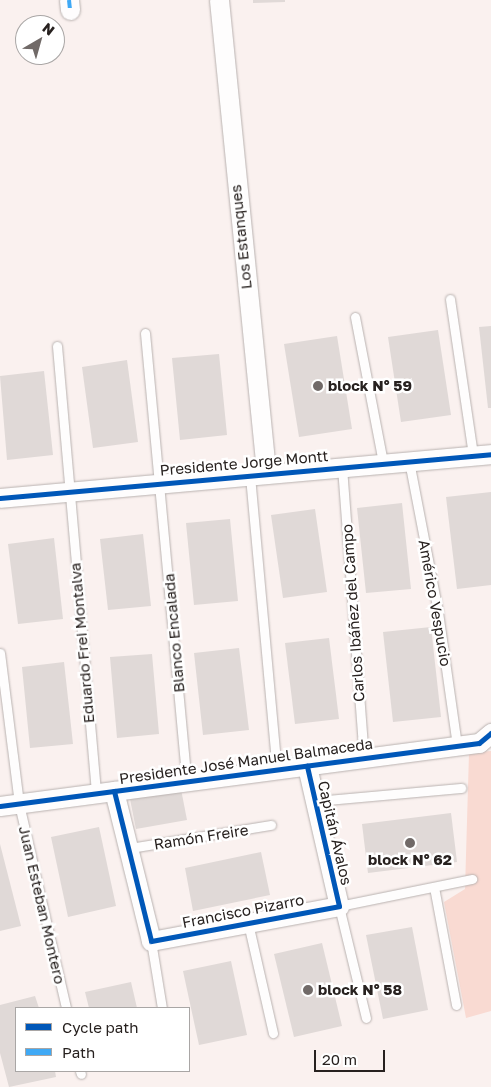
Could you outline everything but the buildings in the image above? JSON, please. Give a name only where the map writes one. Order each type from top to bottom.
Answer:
[{"type":"street","name":"Los Estanques","points":[[219,0],[258,475]]},
{"type":"street","name":"Presidente Jorge Montt","points":[[0,498],[482,455]]},
{"type":"street","name":"Presidente José Manuel Balmaceda","points":[[0,806],[479,743],[491,733]]},
{"type":"street","name":"Capitán Ávalos","points":[[307,766],[339,906]]},
{"type":"street","name":"Eduardo Frei Montalva","points":[[105,792],[130,848],[151,941]]},
{"type":"street","name":"Francisco Pizarro","points":[[151,941],[339,906]]},
{"type":"lane","points":[[450,298],[482,455]]},
{"type":"lane","points":[[356,317],[382,463]]},
{"type":"lane","name":"Blanco Encalada","points":[[145,333],[187,782]]},
{"type":"lane","name":"Eduardo Frei Montalva","points":[[57,346],[68,492],[105,792]]},
{"type":"lane","name":"Américo Vespucio","points":[[409,461],[438,612],[457,746]]},
{"type":"lane","name":"Carlos Ibáñez del Campo","points":[[342,467],[364,758]]},
{"type":"lane","points":[[258,475],[277,770]]},
{"type":"lane","name":"Juan Esteban Montero","points":[[0,653],[19,804],[66,1007]]},
{"type":"lane","points":[[315,801],[461,788]]},
{"type":"lane","name":"Ramón Freire","points":[[130,848],[271,826]]},
{"type":"lane","name":"Francisco Pizarro","points":[[339,906],[472,879]]},
{"type":"lane","points":[[434,887],[456,1005]]},
{"type":"lane","name":"Capitán Ávalos","points":[[339,906],[366,1018]]},
{"type":"lane","points":[[248,923],[273,1033]]},
{"type":"lane","name":"Eduardo Frei Montalva","points":[[151,941],[162,1007]]},
{"type":"shaded area","points":[[491,751],[491,1011],[466,1018],[444,902],[465,889],[469,753]]},
{"type":"marked path","points":[[69,0],[70,10]]},
{"type":"cycle path","points":[[0,498],[491,454]]},
{"type":"cycle path","points":[[0,806],[479,743],[491,733]]},
{"type":"cycle path","points":[[114,791],[151,941],[339,906],[307,766]]},
{"type":"place","name":"block N° 59","points":[[318,386]]},
{"type":"place","name":"block N° 62","points":[[410,843]]},
{"type":"place","name":"block N° 58","points":[[308,990]]}]
